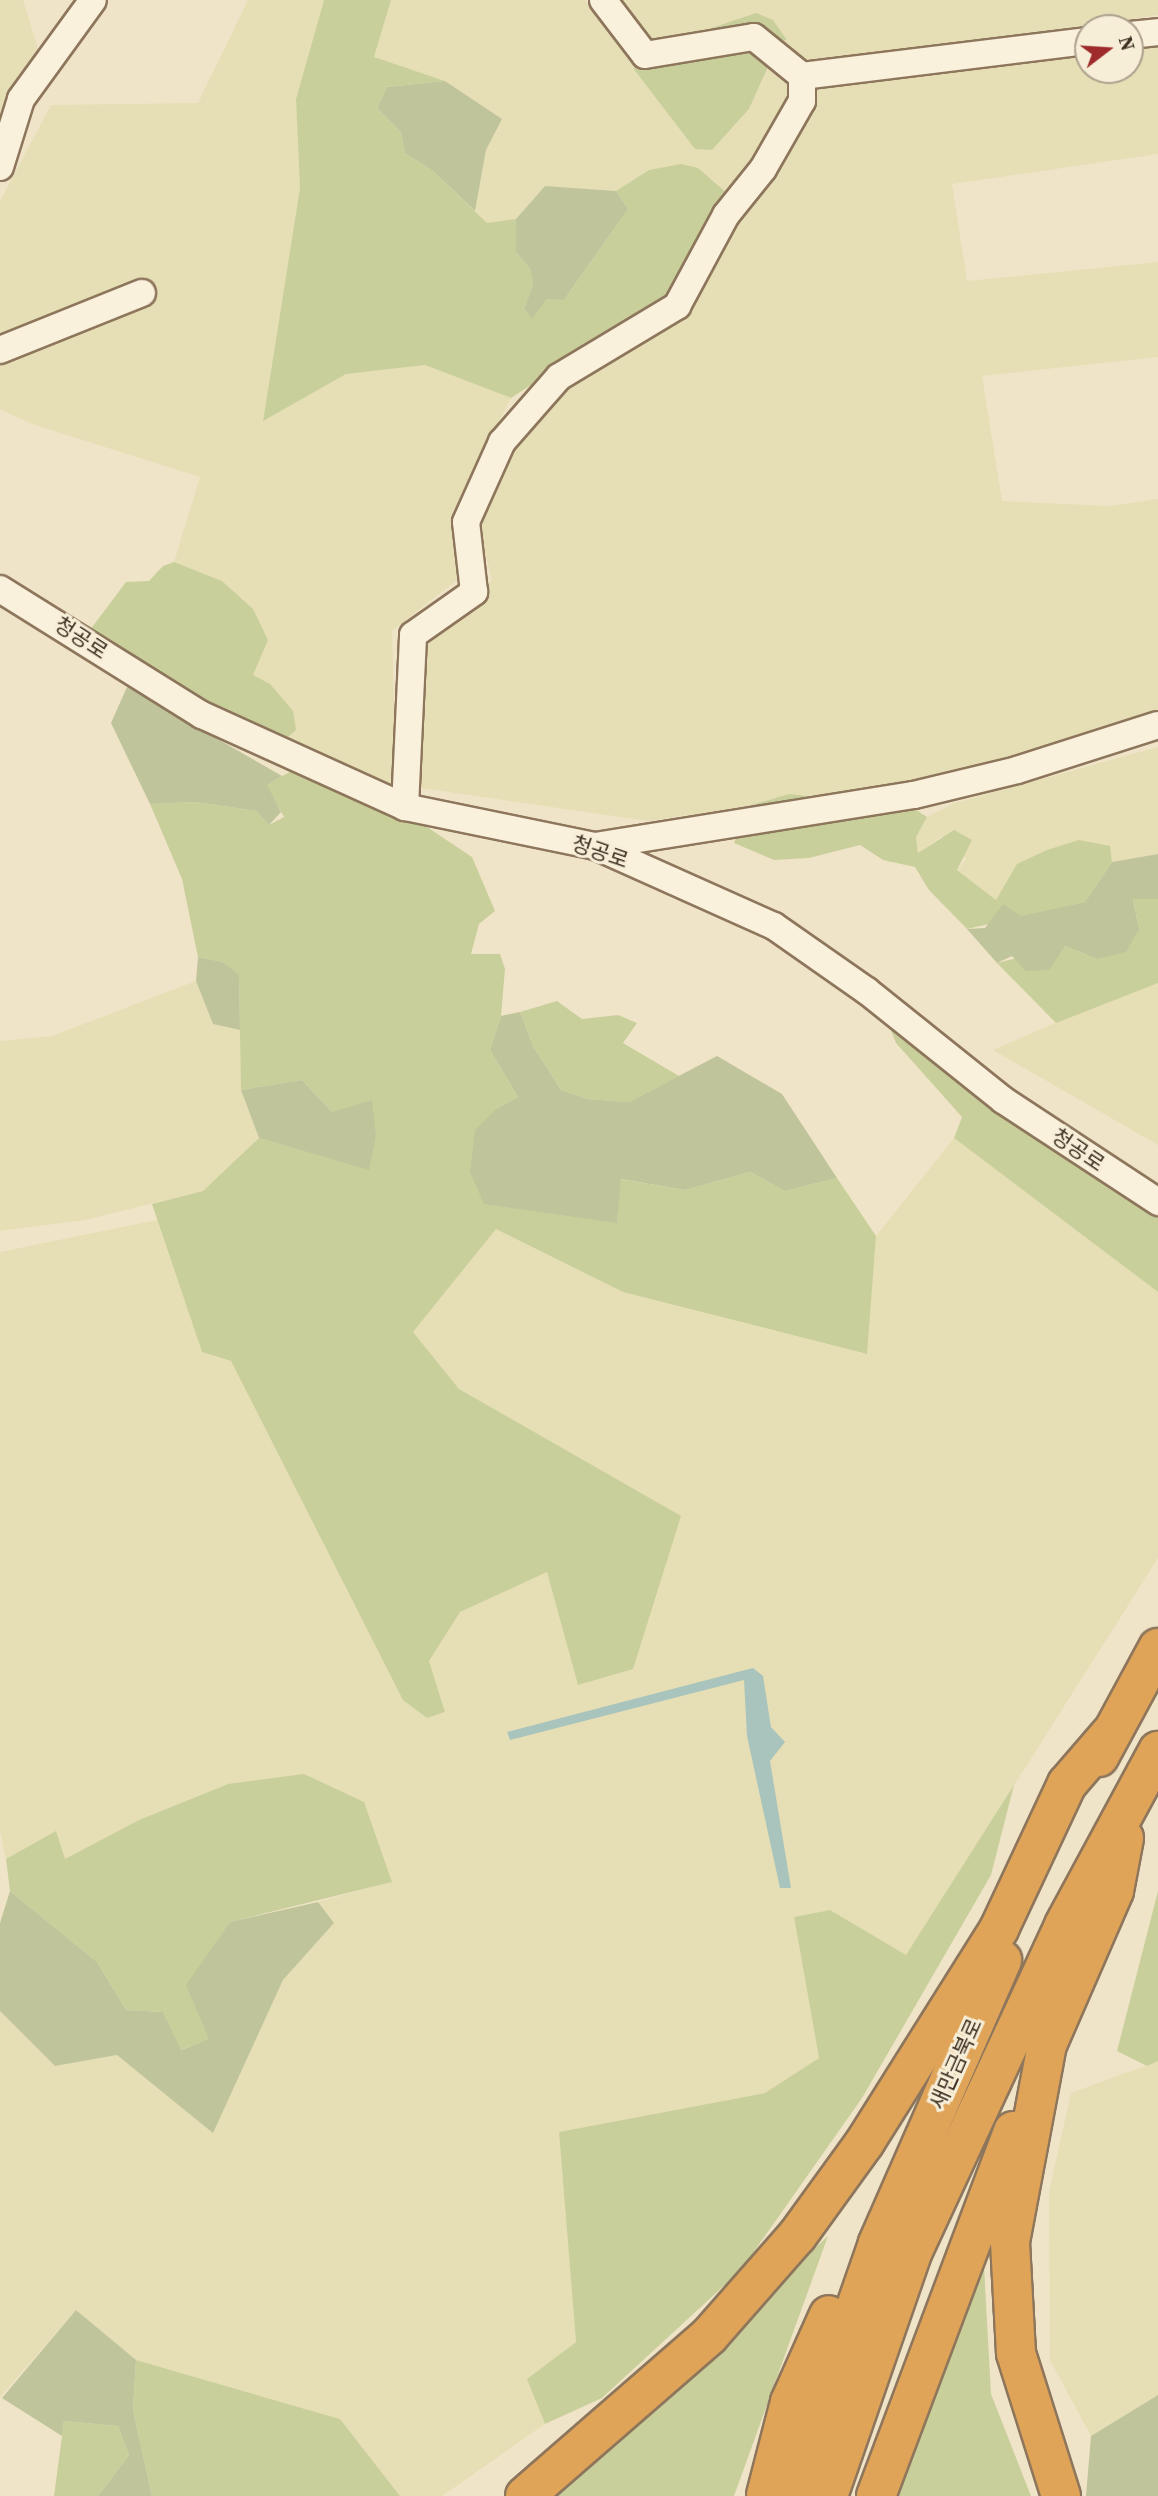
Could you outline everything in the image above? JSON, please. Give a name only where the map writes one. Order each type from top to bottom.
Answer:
[{"type":"highway","name":"새만금북로","points":[[790,2496],[878,2243],[1030,1895],[1111,1733],[1158,1648]]},
{"type":"highway","points":[[765,2496],[790,2402],[999,1928],[1068,1784],[1111,1733]]},
{"type":"highway","name":"새만금북로","points":[[828,2496],[913,2251],[1064,1925],[1158,1751]]},
{"type":"highway","points":[[876,2496],[1047,2045],[1114,1891],[1130,1806]]},
{"type":"highway","points":[[525,2496],[709,2336],[797,2236],[865,2142],[999,1928]]},
{"type":"highway","points":[[1047,2045],[1010,2242],[1016,2353],[1060,2496]]},
{"type":"street","points":[[0,167],[21,99],[93,0]]},
{"type":"street","points":[[603,0],[645,55],[754,37],[802,76],[1074,43]]},
{"type":"street","points":[[405,807],[413,635],[474,592],[466,522],[502,442],[559,377],[677,306],[726,215],[763,169],[802,101],[802,76]]},
{"type":"street","points":[[0,350],[142,293]]},
{"type":"street","name":"청공로","points":[[0,589],[202,715],[405,807],[595,846],[774,926],[867,991],[1003,1100],[1158,1202]]},
{"type":"street","points":[[595,846],[914,795],[1017,771],[1158,725]]},
{"type":"shaded area","points":[[0,0],[23,0],[40,55],[0,136]]},
{"type":"shaded area","points":[[248,0],[324,0],[296,99],[300,188],[263,420],[346,374],[425,365],[511,398],[453,512],[457,580],[392,631],[396,792],[319,758],[288,737],[296,730],[270,685],[253,675],[268,640],[222,581],[174,562],[200,477],[32,424],[0,409],[0,357],[110,323],[134,285],[0,338],[0,201],[51,105],[198,103]]},
{"type":"shaded area","points":[[391,0],[585,0],[695,149],[713,149],[749,109],[770,65],[795,87],[755,164],[727,193],[712,179],[649,170],[616,191],[545,186],[516,219],[487,223],[475,211],[486,150],[502,119],[445,81],[374,57]]},
{"type":"shaded area","points":[[615,0],[1158,0],[1158,15],[1144,17],[1144,14],[1074,14],[1074,28],[940,48],[1074,49],[1074,84],[1144,84],[1144,41],[1158,39],[1158,154],[952,184],[967,281],[1158,262],[1158,357],[982,376],[1002,501],[1109,506],[1158,499],[1158,717],[996,766],[829,797],[789,794],[748,806],[648,821],[421,788],[423,650],[492,580],[479,529],[517,440],[565,383],[688,307],[714,253],[817,90],[780,41],[787,39],[772,20],[756,14],[650,47]]},
{"type":"shaded area","points":[[1158,747],[1158,854],[1112,862],[1110,846],[996,900],[957,870],[966,859],[942,836],[918,853],[916,837],[927,817],[955,803]]},
{"type":"shaded area","points":[[196,981],[213,1024],[240,1030],[241,1090],[259,1138],[203,1191],[85,1220],[0,1231],[0,1041],[52,1036]]},
{"type":"shaded area","points":[[1158,983],[1158,1145],[993,1050],[1118,995]]},
{"type":"shaded area","points":[[954,1138],[1158,1292],[1158,1558],[906,1956],[830,1910],[794,1917],[819,2058],[765,2093],[559,2132],[576,2342],[528,2379],[545,2424],[442,2496],[400,2496],[340,2419],[136,2360],[76,2310],[0,2397],[0,2011],[55,2066],[117,2055],[213,2132],[283,1980],[334,1923],[318,1902],[391,1882],[228,1784],[139,1820],[64,1860],[55,1832],[6,1859],[0,1831],[0,1252],[157,1220],[202,1352],[231,1361],[403,1699],[427,1718],[445,1712],[429,1661],[460,1611],[547,1572],[578,1684],[543,1440],[459,1389],[413,1332],[496,1229],[623,1292],[866,1354],[876,1236]]},
{"type":"shaded area","points":[[1158,2061],[1158,2395],[1091,2436],[1050,2360],[1049,2192],[1071,2093]]},
{"type":"green space","points":[[324,0],[391,0],[374,57],[445,81],[387,87],[377,108],[401,132],[405,153],[433,171],[487,223],[516,219],[516,252],[530,269],[533,284],[524,309],[532,318],[547,298],[564,300],[628,209],[616,191],[649,170],[681,164],[698,168],[727,193],[674,291],[511,398],[425,365],[346,374],[263,421],[300,188],[296,99]]},
{"type":"green space","points":[[756,13],[773,20],[787,40],[780,41],[749,109],[712,150],[695,149],[633,68],[667,63],[691,35]]},
{"type":"green space","points":[[445,81],[502,119],[486,150],[475,211],[433,171],[405,153],[401,132],[377,108],[387,87]]},
{"type":"green space","points":[[545,186],[616,191],[628,209],[564,300],[547,299],[532,319],[524,309],[533,284],[530,269],[516,252],[516,219]]},
{"type":"green space","points":[[174,562],[222,581],[253,609],[268,640],[253,675],[270,684],[293,711],[296,730],[288,737],[265,732],[193,699],[158,670],[90,630],[126,582],[149,581],[163,566]]},
{"type":"green space","points":[[127,687],[282,776],[267,785],[281,812],[269,825],[256,811],[197,802],[150,804],[111,723]]},
{"type":"green space","points":[[295,769],[409,815],[472,857],[495,911],[479,924],[471,954],[500,954],[505,969],[501,1016],[490,1050],[518,1097],[496,1109],[617,1223],[620,1179],[685,1190],[750,1172],[785,1191],[837,1178],[876,1236],[867,1354],[623,1292],[496,1229],[413,1332],[459,1389],[681,1516],[633,1669],[578,1685],[547,1572],[460,1612],[429,1661],[445,1712],[427,1718],[403,1700],[231,1361],[202,1352],[152,1204],[203,1191],[259,1138],[368,1169],[376,1136],[332,1112],[302,1080],[241,1090],[239,976],[223,962],[198,957],[182,879],[150,804],[197,802],[256,811],[269,825],[284,817],[266,785]]},
{"type":"green space","points":[[789,794],[910,806],[927,817],[916,837],[918,853],[954,830],[972,840],[957,870],[996,900],[1017,864],[1047,850],[1079,840],[1110,846],[1112,862],[1085,902],[967,929],[929,890],[915,867],[883,860],[860,845],[809,858],[774,860],[734,843],[748,806]]},
{"type":"green space","points":[[1158,854],[1158,899],[1133,899],[1139,929],[1126,952],[1097,959],[1065,946],[1049,970],[1026,971],[1012,956],[997,963],[967,929],[985,928],[1003,904],[1021,916],[1085,902],[1112,862]]},
{"type":"green space","points":[[1133,899],[1158,899],[1158,983],[1056,1023],[997,963],[1065,946],[1097,959],[1138,923]]},
{"type":"green space","points":[[198,957],[223,962],[239,975],[240,1030],[213,1024],[196,981]]},
{"type":"green space","points":[[557,1001],[582,1019],[618,1015],[637,1023],[623,1043],[679,1076],[629,1102],[587,1099],[561,1090],[533,1046],[520,1012]]},
{"type":"green space","points":[[520,1012],[533,1046],[561,1090],[587,1099],[629,1102],[717,1056],[782,1094],[837,1178],[785,1191],[750,1172],[685,1190],[621,1179],[617,1223],[484,1204],[470,1172],[475,1130],[496,1109],[518,1097],[490,1050],[501,1016]]},
{"type":"green space","points":[[890,1028],[1158,1215],[1158,1292],[954,1138],[962,1117],[896,1043]]},
{"type":"green space","points":[[302,1080],[332,1112],[372,1100],[376,1136],[369,1170],[259,1138],[241,1090]]},
{"type":"green space","points":[[304,1774],[364,1802],[392,1882],[230,1922],[210,2039],[180,2050],[163,2012],[126,2010],[97,1962],[10,1891],[6,1859],[56,1831],[65,1859],[139,1820],[228,1784]]},
{"type":"green space","points":[[1014,1785],[991,1875],[862,2098],[741,2270],[602,2398],[545,2424],[527,2379],[576,2342],[559,2132],[765,2093],[819,2058],[794,1917],[830,1910],[906,1955]]},
{"type":"green space","points":[[10,1891],[97,1962],[126,2010],[163,2012],[181,2050],[209,2039],[186,1985],[230,1922],[318,1902],[334,1923],[283,1980],[213,2133],[117,2055],[55,2066],[0,2011],[0,1923]]},
{"type":"green space","points":[[1158,1891],[1158,2061],[1147,2066],[1117,2051]]},
{"type":"green space","points":[[828,2236],[734,2496],[544,2496]]},
{"type":"green space","points":[[984,2266],[991,2394],[1031,2496],[896,2496]]},
{"type":"green space","points":[[76,2310],[136,2360],[133,2410],[152,2496],[98,2496],[129,2455],[118,2426],[64,2421],[62,2436],[2,2398]]},
{"type":"green space","points":[[136,2360],[340,2419],[400,2496],[152,2496],[133,2410]]},
{"type":"green space","points":[[1158,2395],[1158,2496],[1086,2496],[1091,2436]]},
{"type":"green space","points":[[64,2421],[118,2426],[129,2455],[98,2496],[54,2496]]},
{"type":"water","points":[[753,1668],[763,1676],[771,1727],[785,1742],[770,1761],[791,1888],[780,1888],[747,1736],[744,1680],[510,1740],[507,1732]]}]
